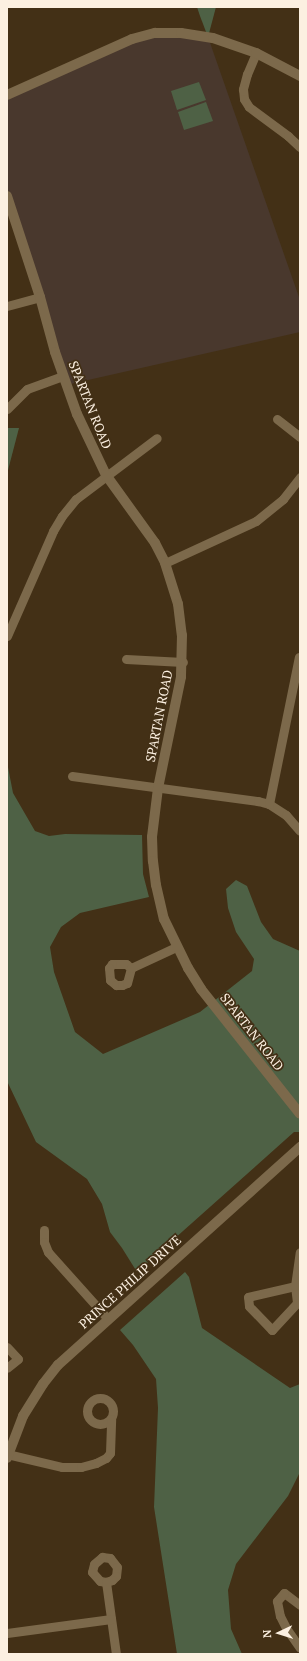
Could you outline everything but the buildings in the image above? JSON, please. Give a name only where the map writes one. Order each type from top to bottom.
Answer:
[{"type":"street","points":[[7,95],[132,39],[155,33],[181,33],[213,38],[256,53],[300,76]]},
{"type":"street","points":[[256,53],[247,74],[243,89],[244,99],[249,107],[288,136],[300,147]]},
{"type":"street","name":"SPARTAN ROAD","points":[[7,196],[40,297],[63,376],[88,440],[106,475],[146,530],[164,563],[174,590],[181,622],[183,662],[179,692],[158,788],[154,815],[153,861],[159,902],[176,946],[201,989],[300,1114]]},
{"type":"street","points":[[7,306],[40,297]]},
{"type":"street","points":[[7,409],[27,389],[63,376]]},
{"type":"street","points":[[277,419],[300,437]]},
{"type":"street","points":[[7,636],[53,531],[62,516],[76,499],[157,438]]},
{"type":"street","points":[[164,563],[256,521],[283,499],[300,477]]},
{"type":"street","points":[[268,804],[299,657]]},
{"type":"street","points":[[126,659],[183,662]]},
{"type":"street","points":[[72,776],[246,799],[268,804],[286,815],[300,831]]},
{"type":"street","points":[[131,968],[176,946]]},
{"type":"street","name":"PRINCE PHILIP DRIVE","points":[[7,1455],[23,1416],[42,1384],[67,1356],[300,1148]]},
{"type":"street","points":[[44,1230],[44,1242],[48,1252],[108,1319]]},
{"type":"street","points":[[295,1286],[248,1297],[249,1306],[272,1330],[299,1303],[295,1286],[300,1252]]},
{"type":"street","points":[[7,1347],[18,1359],[7,1368]]},
{"type":"street","points":[[7,1455],[62,1467],[81,1467],[96,1464],[106,1458],[110,1453],[111,1419]]},
{"type":"street","points":[[106,1582],[116,1654]]},
{"type":"street","points":[[300,1605],[284,1593],[277,1601],[280,1616],[286,1628],[300,1648]]},
{"type":"street","points":[[7,1633],[111,1619]]},
{"type":"shaded area","points":[[155,33],[208,37],[300,300],[300,332],[66,385],[7,189],[7,95]]},
{"type":"green space","points":[[197,7],[216,7],[208,37],[200,16]]},
{"type":"green space","points":[[199,82],[206,100],[177,110],[171,91]]},
{"type":"green space","points":[[206,102],[213,121],[184,130],[178,112]]},
{"type":"green space","points":[[7,428],[19,428],[7,474]]},
{"type":"green space","points":[[7,762],[13,793],[35,831],[49,836],[65,834],[142,835],[143,874],[149,897],[80,913],[61,927],[50,947],[54,972],[75,1032],[103,1054],[200,1012],[252,971],[254,959],[236,932],[228,908],[226,889],[236,880],[247,886],[261,922],[273,939],[300,951],[300,1132],[294,1132],[137,1272],[110,1232],[102,1204],[87,1179],[36,1142],[7,1081]]},
{"type":"green space","points":[[185,1272],[189,1277],[202,1328],[290,1388],[300,1384],[300,1472],[288,1496],[236,1564],[228,1590],[231,1629],[242,1654],[177,1654],[154,1507],[158,1408],[156,1379],[133,1345],[120,1330]]}]
